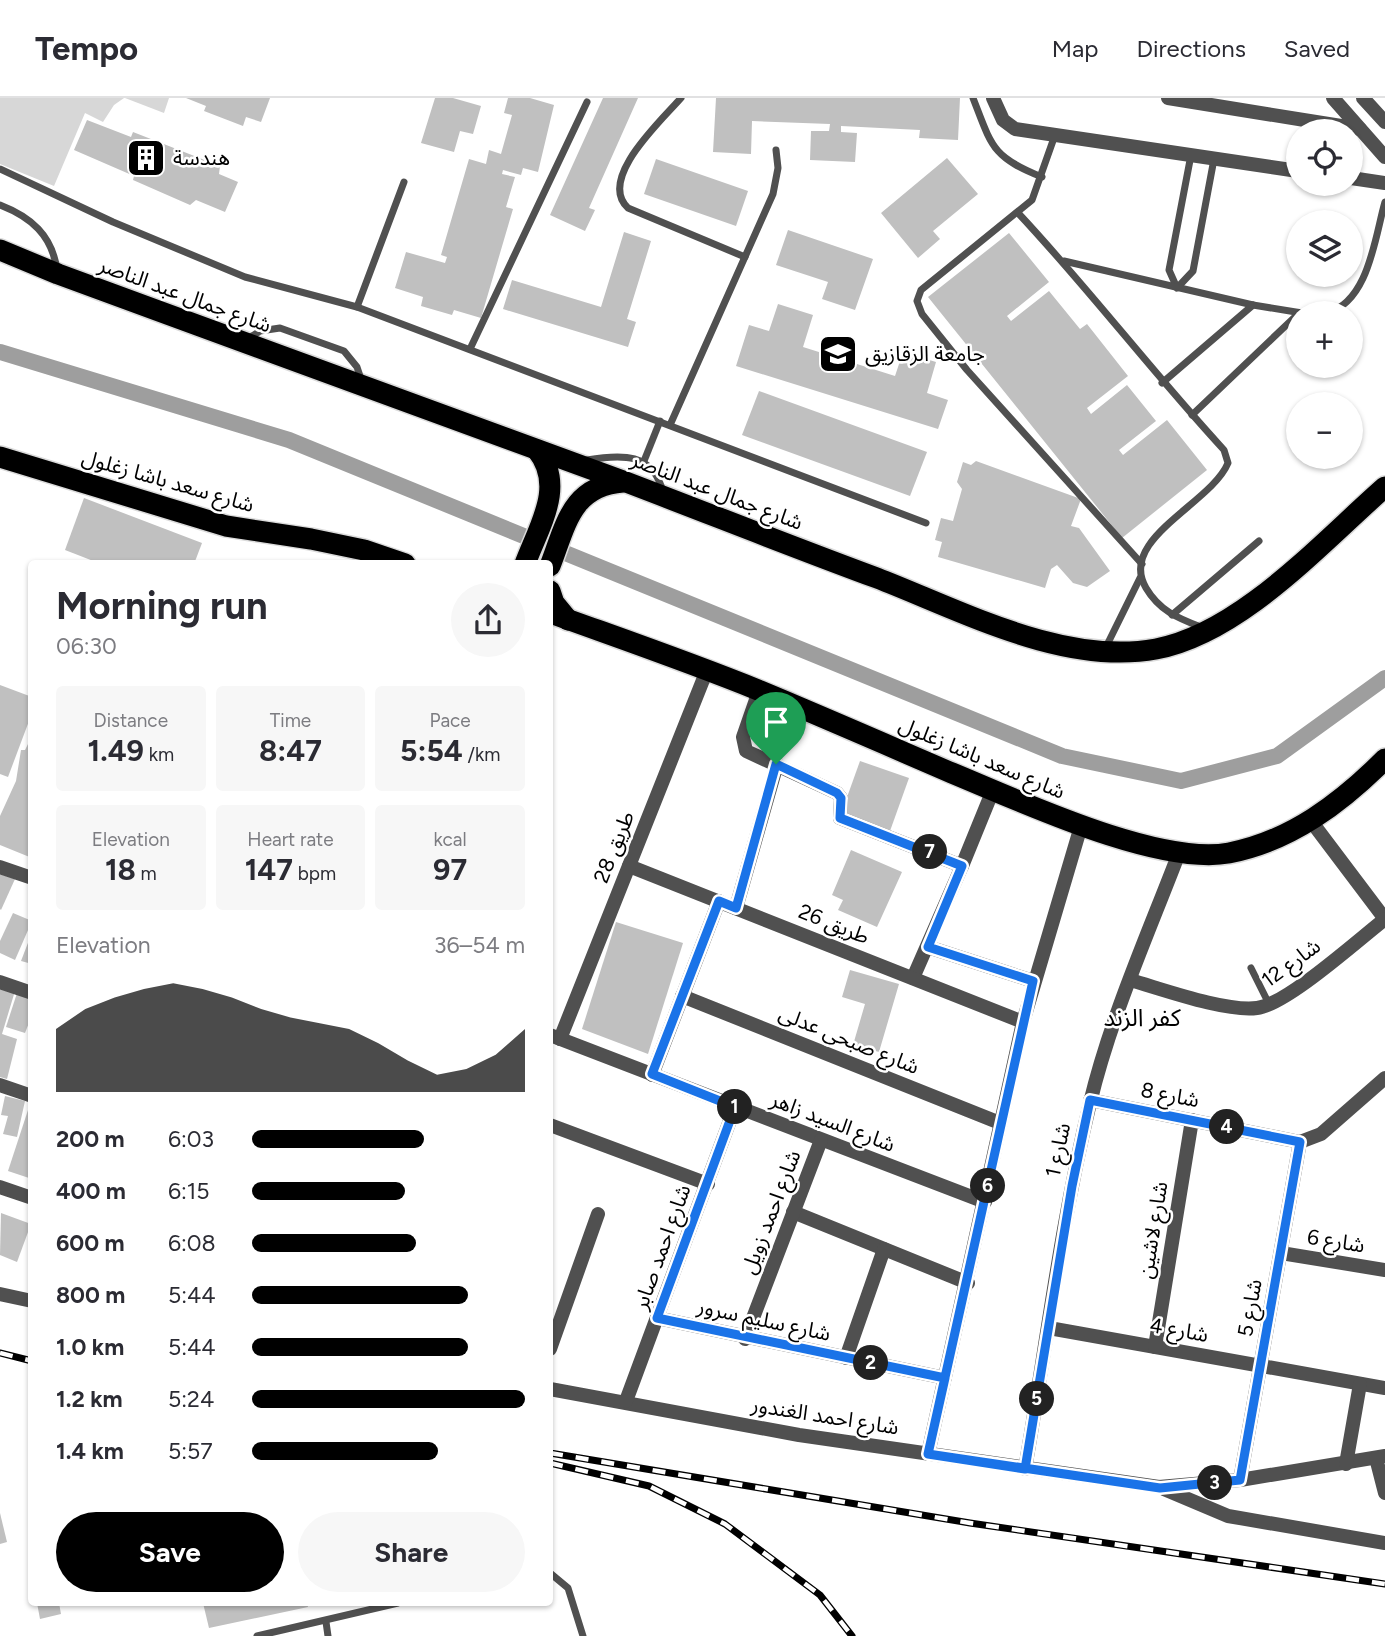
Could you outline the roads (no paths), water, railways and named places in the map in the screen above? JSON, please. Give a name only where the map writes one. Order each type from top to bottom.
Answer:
[{"type":"highway","name":"شارع جمال عبد الناصر","points":[[4,254],[625,482],[1009,628],[1049,642],[1103,653],[1158,648],[1210,630],[1257,599],[1385,486]]},
{"type":"highway","points":[[527,560],[552,494],[548,466],[537,450]]},
{"type":"highway","name":"شارع سعد باشا زغلول","points":[[0,457],[226,526],[311,539],[364,550],[393,560]]},
{"type":"highway","points":[[552,560],[576,502],[604,485],[625,482]]},
{"type":"highway","name":"شارع سعد باشا زغلول","points":[[559,616],[707,670],[1081,826],[1179,853],[1227,853],[1277,840],[1311,821],[1363,781],[1385,759]]},
{"type":"street","points":[[993,98],[1003,120],[1010,127],[1286,169]]},
{"type":"street","points":[[1168,98],[1298,119]]},
{"type":"street","points":[[1333,98],[1351,119]]},
{"type":"street","points":[[1363,98],[1385,122]]},
{"type":"street","points":[[1363,132],[1385,157]]},
{"type":"street","points":[[1363,180],[1385,183]]},
{"type":"street","name":"طريق 28","points":[[555,1037],[629,866],[707,670]]},
{"type":"street","points":[[759,691],[743,737],[743,746],[749,754],[837,793],[841,798],[840,818],[962,866]]},
{"type":"street","points":[[736,908],[776,764]]},
{"type":"street","points":[[912,978],[928,947],[993,790]]},
{"type":"street","points":[[1311,821],[1385,919]]},
{"type":"street","points":[[928,1454],[968,1283],[1023,1022],[1081,826]]},
{"type":"street","name":"شارع 1","points":[[1025,1469],[1090,1100],[1130,981],[1179,853]]},
{"type":"street","name":"طريق 26","points":[[629,866],[1023,1022]]},
{"type":"street","points":[[0,867],[28,877]]},
{"type":"street","points":[[652,1074],[719,901]]},
{"type":"street","name":"شارع 12","points":[[1130,981],[1247,1008],[1269,1005],[1385,919]]},
{"type":"street","points":[[928,947],[1033,981]]},
{"type":"street","points":[[0,982],[28,992]]},
{"type":"street","name":"شارع صبحى عدلى","points":[[682,996],[1000,1123]]},
{"type":"street","name":"شارع السيد زاهر","points":[[555,1037],[985,1202]]},
{"type":"street","points":[[1300,1142],[1321,1134],[1385,1078]]},
{"type":"street","points":[[0,1085],[28,1095]]},
{"type":"street","name":"شارع 8","points":[[1090,1100],[1300,1142]]},
{"type":"street","name":"شارع احمد صابر","points":[[626,1401],[735,1107]]},
{"type":"street","name":"شارع لاشين","points":[[1155,1347],[1192,1121]]},
{"type":"street","points":[[553,1126],[708,1184]]},
{"type":"street","name":"شارع احمد زويل","points":[[745,1339],[821,1140]]},
{"type":"street","name":"شارع 5","points":[[1240,1480],[1300,1142]]},
{"type":"street","points":[[0,1187],[28,1197]]},
{"type":"street","points":[[793,1212],[968,1283]]},
{"type":"street","points":[[553,1330],[556,1311],[598,1214]]},
{"type":"street","points":[[846,1358],[884,1249]]},
{"type":"street","name":"شارع 6","points":[[1281,1253],[1385,1270]]},
{"type":"street","points":[[0,1294],[28,1300]]},
{"type":"street","name":"شارع سليم سرور","points":[[657,1318],[745,1339],[945,1378]]},
{"type":"street","name":"شارع 4","points":[[1049,1328],[1385,1388]]},
{"type":"street","points":[[1346,1464],[1360,1384]]},
{"type":"street","name":"شارع احمد الغندور","points":[[553,1389],[799,1435],[1160,1488],[1240,1480],[1380,1457]]},
{"type":"street","points":[[1380,1457],[1385,1493]]},
{"type":"street","points":[[1160,1488],[1228,1516],[1385,1543]]},
{"type":"lane","points":[[470,349],[588,100],[576,98]]},
{"type":"lane","points":[[681,98],[641,145],[620,178],[618,190],[621,201],[628,208],[745,257]]},
{"type":"lane","points":[[973,98],[988,137],[1000,157],[1042,177]]},
{"type":"lane","points":[[1055,134],[1032,200],[921,290],[917,301],[922,314],[967,370],[1142,564]]},
{"type":"lane","points":[[670,425],[773,194],[778,168],[776,150]]},
{"type":"lane","points":[[1177,288],[1169,270],[1191,155]]},
{"type":"lane","points":[[1177,288],[1193,271],[1214,158]]},
{"type":"lane","points":[[0,169],[113,222],[245,277],[357,307],[926,523]]},
{"type":"lane","points":[[357,307],[404,182]]},
{"type":"lane","points":[[1346,301],[1352,296],[1366,270],[1385,202]]},
{"type":"lane","points":[[0,205],[25,215],[35,225],[53,253],[58,274]]},
{"type":"lane","points":[[1018,214],[1063,261],[1162,383],[1224,450],[1228,463],[1217,483],[1144,549],[1140,578],[1112,629],[1103,653]]},
{"type":"lane","points":[[1063,261],[1286,311]]},
{"type":"lane","points":[[1162,383],[1253,305]]},
{"type":"lane","points":[[1192,415],[1286,326]]},
{"type":"lane","points":[[644,461],[660,421]]},
{"type":"lane","points":[[570,462],[619,456],[644,461],[657,475],[664,497]]},
{"type":"lane","points":[[1172,615],[1259,541]]},
{"type":"lane","points":[[1140,578],[1154,601],[1172,615],[1210,630]]},
{"type":"lane","points":[[1251,968],[1269,1005]]},
{"type":"lane","points":[[553,1576],[568,1588],[583,1636]]},
{"type":"lane","points":[[257,1636],[387,1606]]},
{"type":"lane","points":[[326,1622],[328,1636]]},
{"type":"waterway","points":[[0,352],[289,440],[1062,756],[1181,781],[1277,756],[1385,678]]},
{"type":"railway","points":[[0,1353],[28,1360]]},
{"type":"railway","points":[[553,1454],[970,1523],[1385,1584]]},
{"type":"railway","points":[[553,1464],[649,1486],[725,1524],[820,1595],[852,1636]]},
{"type":"place","name":"هندسة","points":[[146,158]]},
{"type":"place","name":"جامعة الزقازيق","points":[[838,354]]},
{"type":"district","name":"كفر الزند","points":[[1142,1018]]}]
